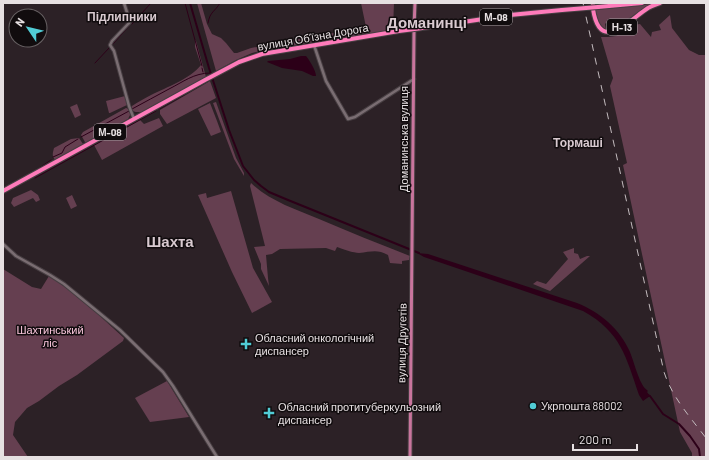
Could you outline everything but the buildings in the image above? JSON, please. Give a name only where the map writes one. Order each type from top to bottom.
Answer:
[{"type":"highway","name":"М-08","points":[[630,3],[642,3]]},
{"type":"highway","name":"вулиця Обʼїзна Дорога","points":[[3,192],[205,80],[239,62],[257,55],[399,31],[518,14],[630,3]]},
{"type":"highway","name":"Н-13","points":[[593,6],[597,25],[604,31],[611,32],[625,25],[647,8],[660,3]]},
{"type":"main road","name":"Доманинська вулиця","points":[[412,254],[415,3]]},
{"type":"main road","name":"вулиця Другетів","points":[[410,457],[412,254]]},
{"type":"street","points":[[124,3],[130,22],[110,45],[114,50],[134,119]]},
{"type":"street","points":[[314,45],[326,81],[348,118],[355,117],[414,79]]},
{"type":"street","points":[[3,244],[16,256],[64,284],[120,330],[163,372],[192,415],[217,457]]},
{"type":"green space","points":[[197,3],[201,3],[207,24],[212,34],[221,38],[234,53],[251,48],[366,27],[361,3],[394,3],[393,30],[269,49],[252,53],[216,71]]},
{"type":"green space","points":[[650,4],[621,26],[619,20],[610,20],[605,24],[606,30],[598,22],[595,10]]},
{"type":"green space","points":[[670,15],[672,28],[689,50],[699,55],[706,55],[706,457],[692,457],[692,453],[680,432],[623,165],[627,163],[610,86],[613,78],[601,37],[616,36],[633,25],[640,24],[651,37],[652,32],[661,30],[659,25]]},
{"type":"green space","points":[[195,40],[206,77],[142,112],[132,110],[132,106],[185,79],[201,65],[195,47]]},
{"type":"green space","points":[[210,81],[216,98],[167,124],[160,114],[160,110]]},
{"type":"green space","points":[[125,96],[127,105],[109,113],[106,101]]},
{"type":"green space","points":[[216,102],[244,176],[234,159],[213,103]]},
{"type":"green space","points":[[210,103],[221,132],[211,136],[198,109]]},
{"type":"green space","points":[[77,104],[81,115],[75,118],[70,107]]},
{"type":"green space","points":[[126,108],[130,112],[128,119],[85,142],[81,135],[83,132]]},
{"type":"green space","points":[[159,118],[163,126],[102,160],[94,145],[140,120],[144,124]]},
{"type":"green space","points":[[79,138],[83,144],[56,160],[54,159],[54,148],[71,139]]},
{"type":"green space","points":[[251,183],[266,195],[283,204],[410,256],[409,260],[402,261],[402,264],[390,263],[388,255],[381,252],[374,251],[357,253],[337,247],[335,251],[326,248],[280,249],[272,254],[266,255],[269,286],[261,269],[261,264],[254,247],[265,246],[250,186]]},
{"type":"green space","points":[[31,190],[38,195],[40,200],[36,202],[33,198],[14,207],[11,203],[13,198]]},
{"type":"green space","points":[[231,191],[253,268],[272,302],[252,313],[198,195],[206,193],[207,198]]},
{"type":"green space","points":[[72,195],[77,206],[71,209],[66,198]]},
{"type":"green space","points":[[574,248],[574,253],[578,254],[580,259],[590,256],[550,291],[533,284],[537,281],[546,284],[568,259],[563,252]]},
{"type":"green space","name":"Шахтинський ліс","points":[[3,269],[32,287],[41,289],[49,276],[78,297],[124,338],[123,341],[77,375],[27,408],[15,422],[13,435],[28,457],[3,457]]},
{"type":"green space","points":[[167,381],[189,417],[150,422],[135,398]]},
{"type":"shaded area","points":[[306,56],[308,58],[316,76],[302,71],[282,68],[267,62],[290,59]]},
{"type":"shaded area","points":[[417,253],[428,254],[577,303],[594,311],[608,322],[621,336],[630,352],[642,385],[648,391],[647,392],[650,396],[643,401],[639,395],[626,357],[614,337],[596,319],[583,311],[424,257]]},
{"type":"waterway","points":[[132,24],[151,3]]},
{"type":"waterway","points":[[185,3],[202,66]]},
{"type":"waterway","points":[[190,3],[229,130],[243,166],[254,180],[269,192],[419,253]]},
{"type":"waterway","points":[[208,23],[211,14],[220,3]]},
{"type":"waterway","points":[[112,45],[129,26]]},
{"type":"waterway","points":[[95,63],[110,47]]},
{"type":"waterway","points":[[202,68],[203,72]]},
{"type":"waterway","points":[[132,109],[189,78],[204,73],[210,73]]},
{"type":"waterway","points":[[159,109],[184,95]]},
{"type":"waterway","points":[[81,137],[129,111]]},
{"type":"waterway","points":[[35,178],[156,111]]},
{"type":"waterway","points":[[53,157],[62,153],[65,147],[78,139]]},
{"type":"waterway","points":[[35,171],[51,160]]},
{"type":"waterway","points":[[73,293],[91,308]]},
{"type":"waterway","points":[[647,395],[650,396],[663,414],[679,424],[690,436],[699,449],[700,457]]},
{"type":"railway","points":[[583,3],[664,372],[667,381],[677,398],[706,438]]},
{"type":"place","name":"Обласний онкологічний диспансер","points":[[246,344]]},
{"type":"place","name":"Укрпошта 88002","points":[[533,406]]},
{"type":"place","name":"Обласний протитуберкульозний диспансер","points":[[269,413]]},
{"type":"district","name":"Підлипники","points":[[122,17]]},
{"type":"district","name":"Доманинці","points":[[427,23]]},
{"type":"district","name":"Тормаші","points":[[578,143]]},
{"type":"district","name":"Шахта","points":[[170,242]]}]
